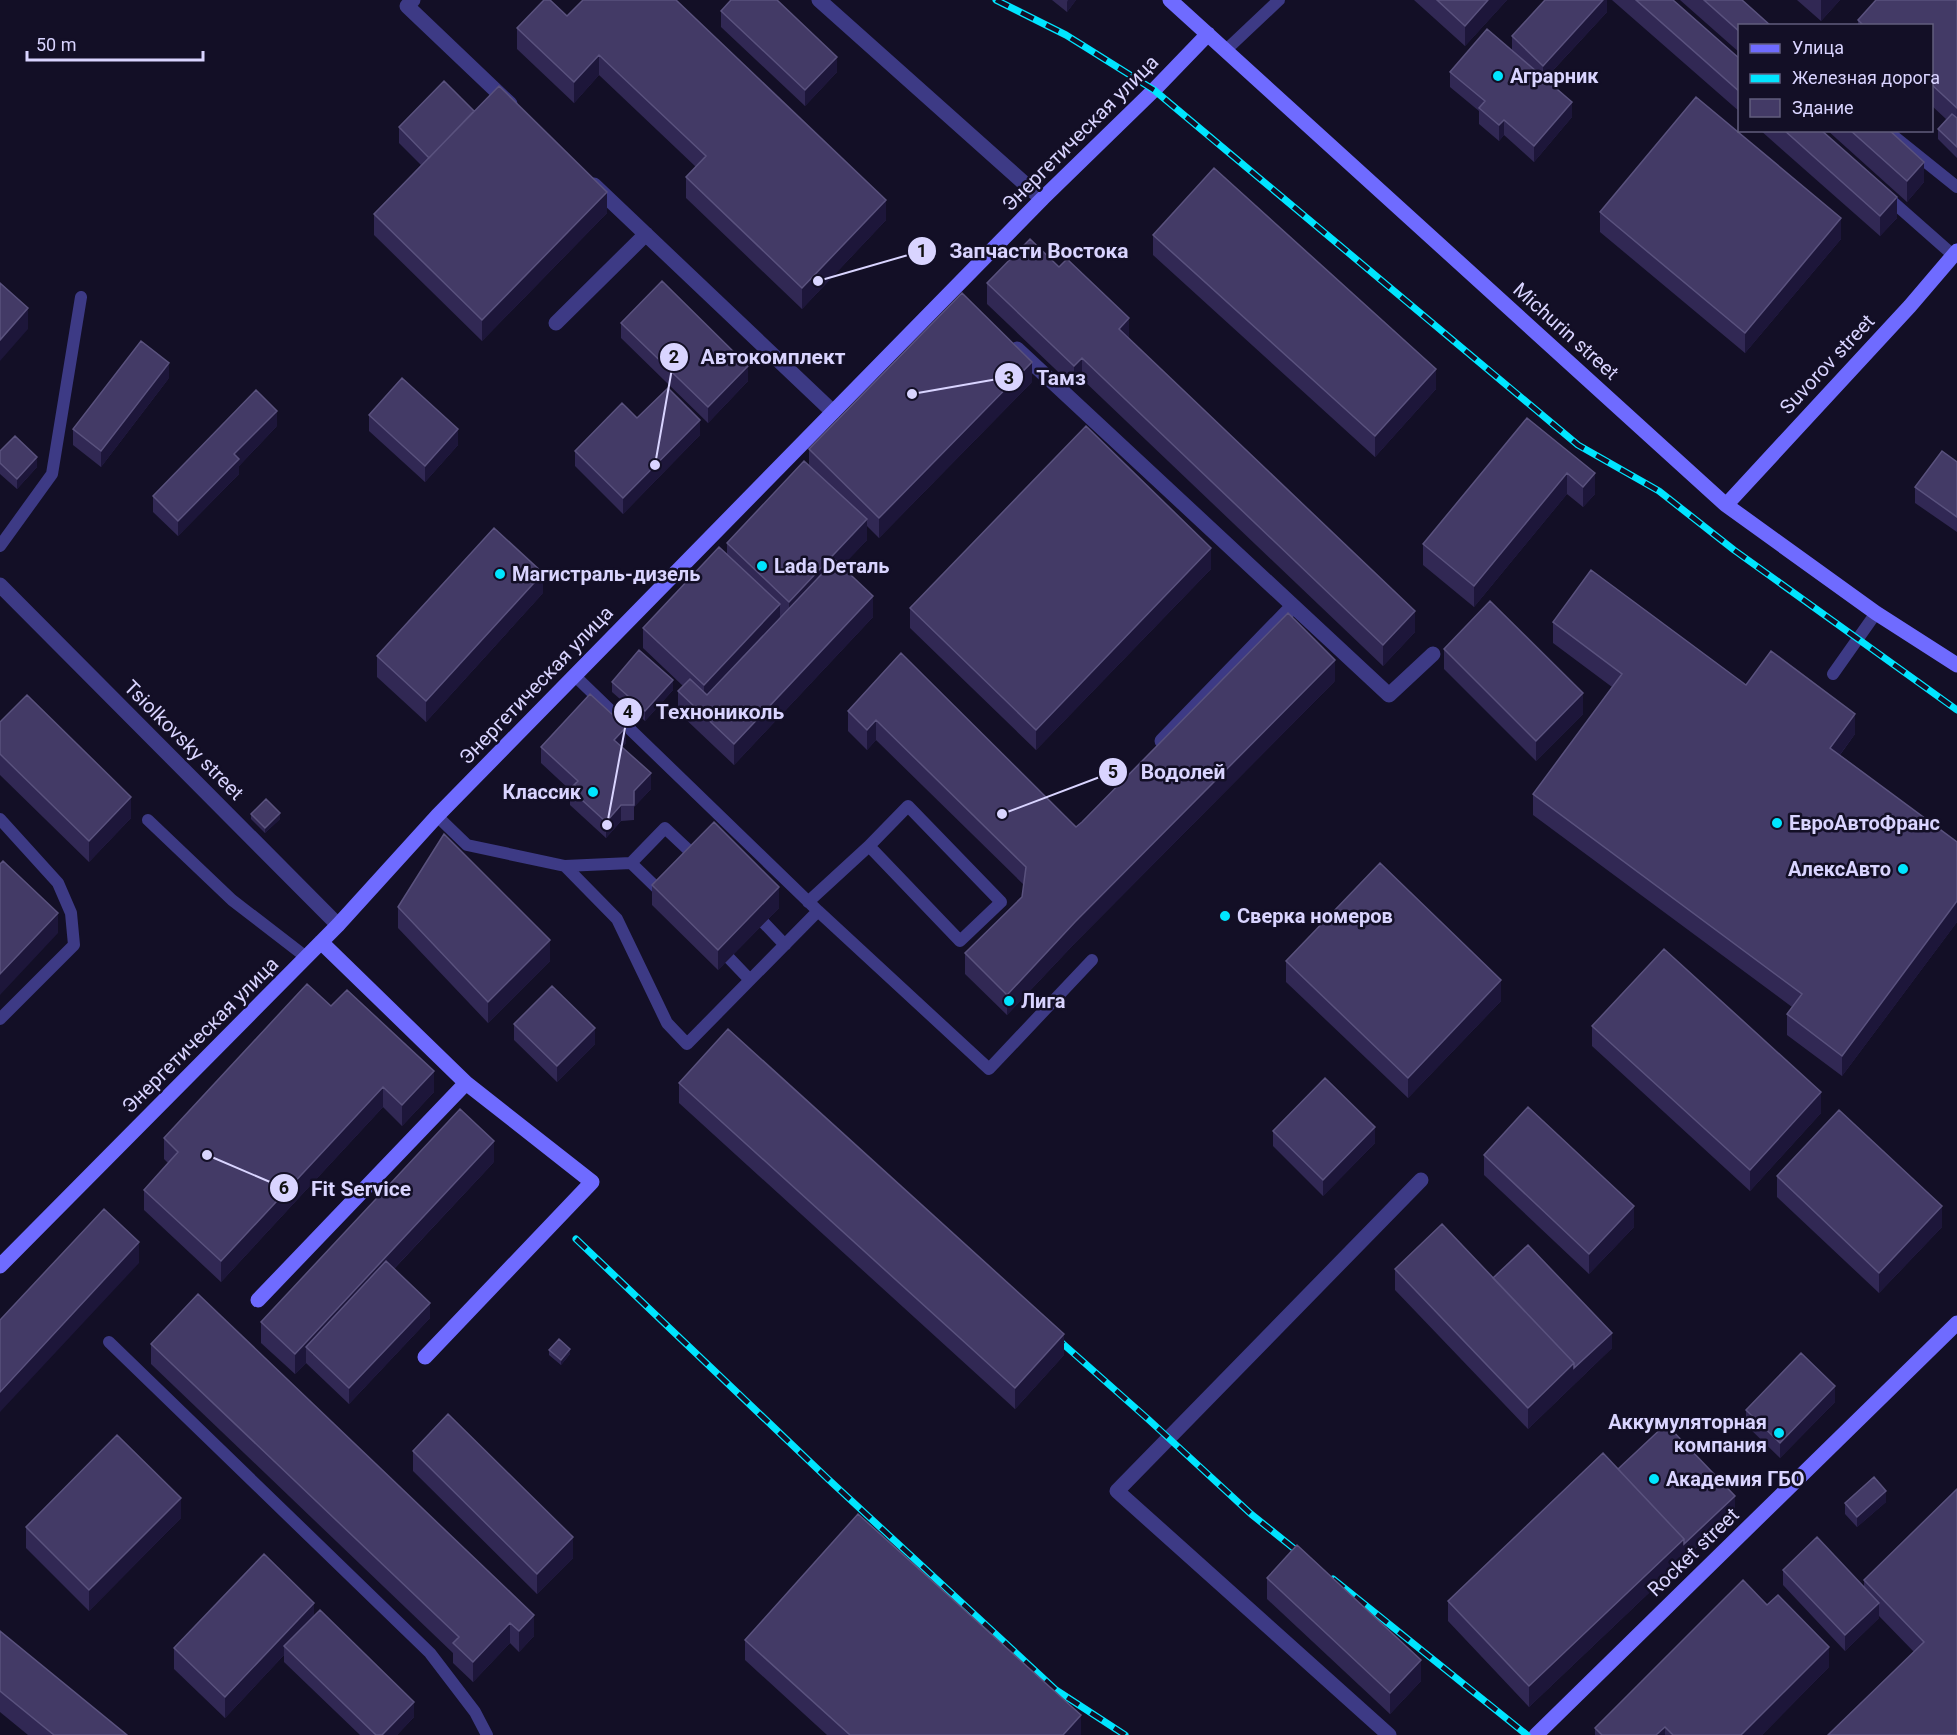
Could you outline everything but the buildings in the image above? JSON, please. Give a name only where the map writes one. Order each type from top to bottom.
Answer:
[{"type":"street","points":[[413,0],[407,6],[518,112]]},
{"type":"street","points":[[819,0],[1042,200]]},
{"type":"street","name":"Michurin street","points":[[1170,0],[1726,505],[1876,613],[1957,665]]},
{"type":"street","name":"Энергетическая улица","points":[[0,1266],[338,925],[437,816],[833,412],[958,294],[1042,200],[1208,34]]},
{"type":"street","points":[[587,177],[833,412]]},
{"type":"street","points":[[556,323],[646,234]]},
{"type":"street","name":"Suvorov street","points":[[1726,505],[1910,306],[1955,253]]},
{"type":"street","points":[[1006,338],[1389,695],[1433,654]]},
{"type":"street","name":"Tsiolkovsky street","points":[[0,585],[338,925]]},
{"type":"street","points":[[1149,755],[1293,606]]},
{"type":"street","points":[[321,942],[466,1083],[592,1182],[425,1357]]},
{"type":"street","points":[[258,1300],[466,1083]]},
{"type":"street","points":[[1389,1735],[1117,1491],[1421,1180]]},
{"type":"street","name":"Rocket street","points":[[1536,1735],[1957,1323]]},
{"type":"lane","points":[[1226,50],[1279,0]]},
{"type":"lane","points":[[1888,132],[1957,187]]},
{"type":"lane","points":[[1874,185],[1955,253]]},
{"type":"lane","points":[[0,546],[52,474],[81,297]]},
{"type":"lane","points":[[1833,674],[1876,613]]},
{"type":"lane","points":[[575,676],[808,902],[989,1069],[1092,960]]},
{"type":"lane","points":[[808,902],[869,846],[908,806],[1001,902],[960,940],[869,846]]},
{"type":"lane","points":[[437,816],[467,844],[565,866],[630,863],[665,828],[698,859]]},
{"type":"lane","points":[[0,819],[58,883],[71,913],[74,945],[0,1019]]},
{"type":"lane","points":[[148,820],[232,900],[306,957]]},
{"type":"lane","points":[[630,863],[663,894]]},
{"type":"lane","points":[[565,866],[617,919],[667,1023],[687,1044],[818,911]]},
{"type":"lane","points":[[764,923],[785,945]]},
{"type":"lane","points":[[729,958],[750,980]]},
{"type":"lane","points":[[110,1342],[430,1653],[475,1712],[487,1735]]},
{"type":"railway","points":[[996,0],[1066,35],[1154,90],[1578,445],[1659,491],[1734,550],[1957,710]]},
{"type":"railway","points":[[576,1239],[828,1479],[1056,1690],[1125,1735]]},
{"type":"railway","points":[[1053,1335],[1251,1514],[1307,1559]]},
{"type":"railway","points":[[1333,1579],[1527,1735]]},
{"type":"place","name":"Аграрник","points":[[1498,76]]},
{"type":"place","name":"Запчасти Востока","points":[[818,281]]},
{"type":"place","name":"Тамз","points":[[912,394]]},
{"type":"place","name":"Автокомплект","points":[[655,465]]},
{"type":"place","name":"Lada Dеталь","points":[[762,566]]},
{"type":"place","name":"Магистраль-дизель","points":[[500,574]]},
{"type":"place","name":"Классик","points":[[593,792]]},
{"type":"place","name":"Водолей","points":[[1002,814]]},
{"type":"place","name":"ЕвроАвтоФранс","points":[[1777,823]]},
{"type":"place","name":"Технониколь","points":[[607,825]]},
{"type":"place","name":"АлексАвто","points":[[1903,869]]},
{"type":"place","name":"Сверка номеров","points":[[1225,916]]},
{"type":"place","name":"Лига","points":[[1009,1001]]},
{"type":"place","name":"Fit Service","points":[[207,1155]]},
{"type":"place","name":"Аккумуляторная компания","points":[[1779,1433]]},
{"type":"place","name":"Академия ГБО","points":[[1654,1479]]}]
